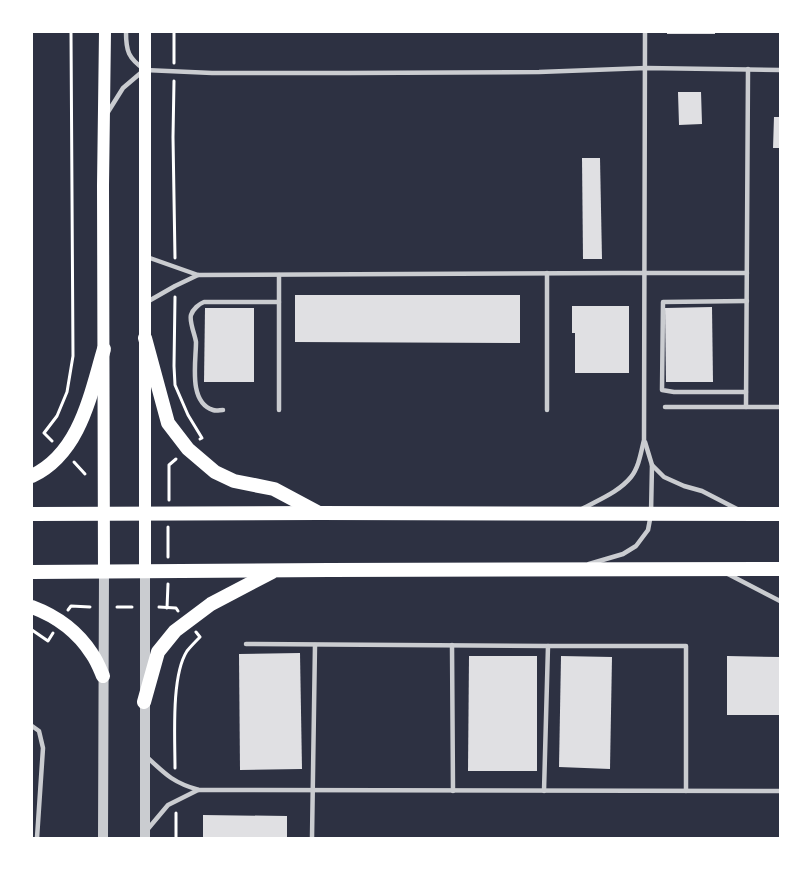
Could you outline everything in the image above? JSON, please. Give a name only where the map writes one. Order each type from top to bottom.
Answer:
[{"type":"main road","points":[[104,572],[103,122],[105,32]]},
{"type":"main road","points":[[145,32],[145,572]]},
{"type":"main road","points":[[145,338],[168,423],[188,449],[215,472],[234,481],[274,489],[319,513]]},
{"type":"main road","points":[[32,476],[64,452],[80,425],[104,350]]},
{"type":"main road","points":[[32,513],[780,514]]},
{"type":"main road","points":[[32,572],[780,569]]},
{"type":"main road","points":[[144,702],[158,652],[175,631],[211,604],[276,570]]},
{"type":"main road","points":[[32,607],[61,622],[81,639],[93,654],[103,676]]},
{"type":"street","points":[[103,838],[104,572]]},
{"type":"street","points":[[145,572],[145,835]]},
{"type":"lane","points":[[126,32],[126,48],[131,58],[145,70],[212,73],[490,72],[646,68],[780,70]]},
{"type":"lane","points":[[574,513],[619,489],[632,476],[644,440],[645,32]]},
{"type":"lane","points":[[746,407],[748,69]]},
{"type":"lane","points":[[103,122],[123,88],[145,70]]},
{"type":"lane","points":[[145,256],[198,275],[747,273]]},
{"type":"lane","points":[[547,273],[547,410]]},
{"type":"lane","points":[[145,304],[198,275]]},
{"type":"lane","points":[[279,275],[279,410]]},
{"type":"lane","points":[[746,392],[662,390],[663,302],[747,301]]},
{"type":"lane","points":[[223,410],[213,410],[202,402],[196,391],[196,342],[191,315],[199,304],[204,302],[279,302]]},
{"type":"lane","points":[[665,407],[780,407]]},
{"type":"lane","points":[[574,569],[623,554],[636,546],[648,530],[651,514],[652,465],[644,440]]},
{"type":"lane","points":[[652,465],[664,477],[702,491],[747,515]]},
{"type":"lane","points":[[718,569],[780,602]]},
{"type":"lane","points":[[246,644],[686,646],[686,791]]},
{"type":"lane","points":[[312,838],[315,645]]},
{"type":"lane","points":[[452,645],[453,790]]},
{"type":"lane","points":[[544,790],[548,646]]},
{"type":"lane","points":[[32,726],[39,731],[43,748],[37,838]]},
{"type":"lane","points":[[145,756],[168,777],[199,790],[780,791]]},
{"type":"lane","points":[[145,835],[168,805],[199,790]]},
{"type":"lane","points":[[32,822],[38,822]]},
{"type":"path","points":[[71,32],[73,356],[67,392],[57,416],[44,433],[85,474]]},
{"type":"path","points":[[174,32],[174,49]]},
{"type":"path","points":[[175,98],[173,137],[175,254]]},
{"type":"path","points":[[175,301],[175,385],[188,415],[202,438]]},
{"type":"path","points":[[175,764],[176,696],[179,672],[187,652],[200,637]]},
{"type":"path","points":[[176,818],[176,838]]},
{"type":"building","points":[[667,32],[715,32],[715,34],[667,34]]},
{"type":"building","points":[[678,92],[701,92],[702,124],[679,125]]},
{"type":"building","points":[[774,117],[780,117],[780,148],[773,148]]},
{"type":"building","points":[[582,158],[600,158],[602,259],[583,259]]},
{"type":"building","points":[[295,295],[520,295],[520,343],[295,342]]},
{"type":"building","points":[[572,306],[629,306],[629,373],[575,373]]},
{"type":"building","points":[[712,307],[713,382],[666,382],[665,308]]},
{"type":"building","points":[[205,308],[254,308],[254,382],[204,382]]},
{"type":"building","points":[[300,653],[302,769],[240,770],[239,654]]},
{"type":"building","points":[[469,656],[537,656],[537,771],[468,771]]},
{"type":"building","points":[[561,656],[612,657],[610,769],[559,767]]},
{"type":"building","points":[[727,656],[780,657],[780,715],[727,715]]},
{"type":"building","points":[[203,815],[287,816],[287,838],[203,838]]}]
